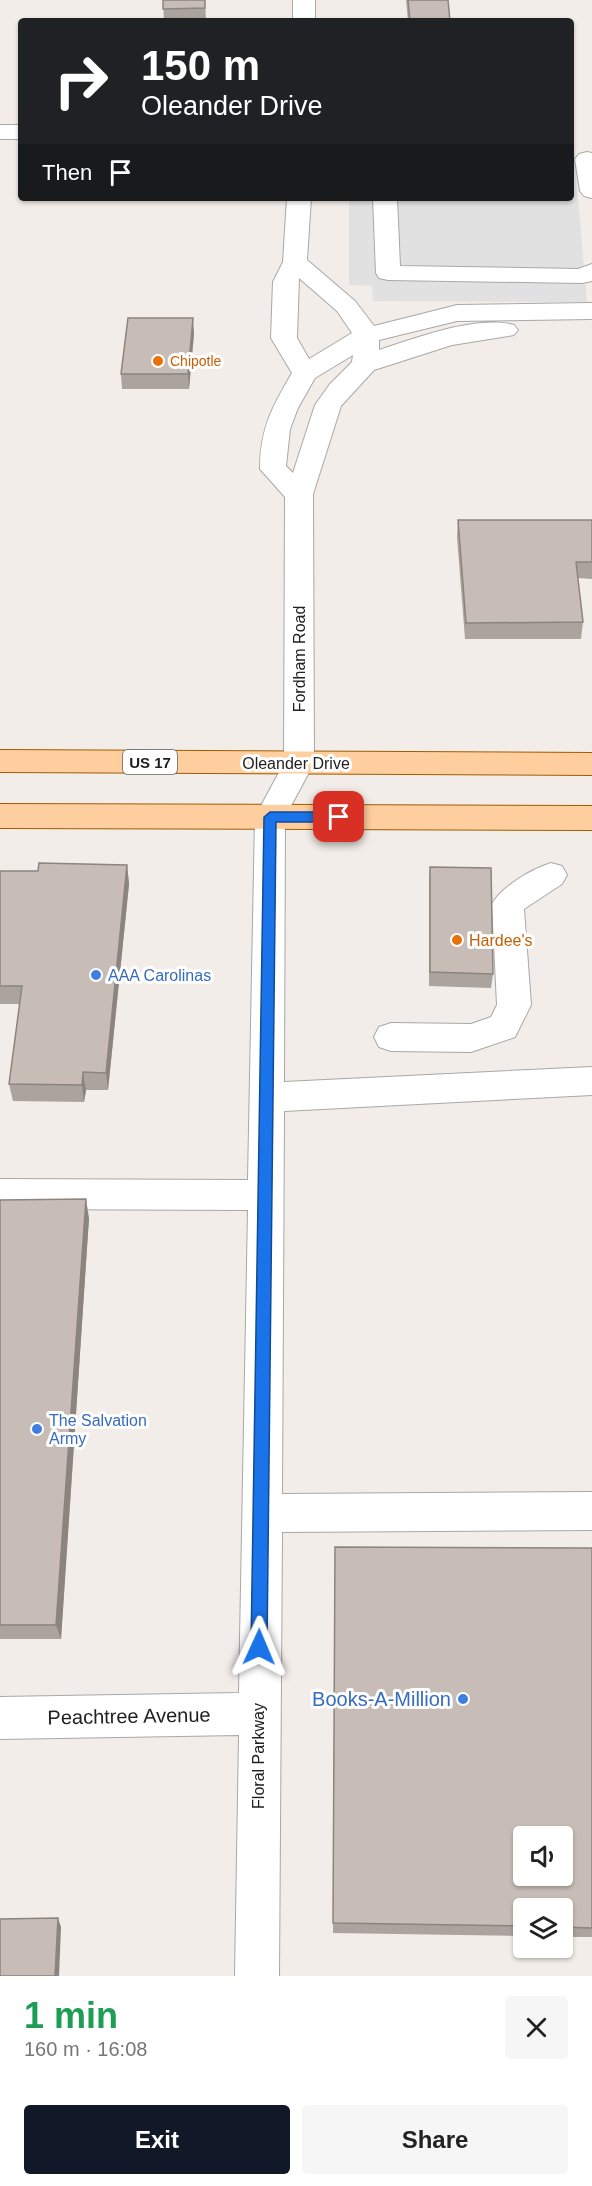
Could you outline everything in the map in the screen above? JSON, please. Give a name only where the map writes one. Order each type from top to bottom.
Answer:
[{"type":"main road","name":"Oleander Drive","points":[[0,761],[592,764]]},
{"type":"main road","points":[[0,816],[592,818]]},
{"type":"street","points":[[304,0],[304,18]]},
{"type":"street","points":[[0,132],[18,132]]},
{"type":"street","points":[[584,159],[592,191]]},
{"type":"street","points":[[299,201],[295,262],[285,282],[284,338],[305,373]]},
{"type":"street","points":[[385,201],[388,273],[582,276],[592,271]]},
{"type":"street","points":[[295,262],[343,304],[358,321],[366,336],[364,364],[425,344],[492,330],[592,331]]},
{"type":"street","points":[[299,494],[273,469],[272,443],[278,420],[305,373],[366,336],[457,313],[592,311]]},
{"type":"street","name":"Fordham Road","points":[[270,817],[299,764],[299,494],[315,450],[327,405],[364,364]]},
{"type":"street","name":"Floral Parkway","points":[[256,1976],[270,817]]},
{"type":"street","points":[[391,1037],[471,1038],[503,1027],[514,1005],[508,904],[551,875]]},
{"type":"street","points":[[267,1097],[592,1081]]},
{"type":"street","points":[[0,1194],[265,1195]]},
{"type":"street","points":[[261,1513],[592,1510]]},
{"type":"street","name":"Peachtree Avenue","points":[[0,1718],[258,1714]]},
{"type":"shaded area","points":[[574,151],[587,302],[373,301],[372,286],[349,285],[349,201],[574,201]]},
{"type":"building","points":[[163,0],[205,0],[205,8],[163,9]]},
{"type":"building","points":[[408,0],[448,0],[450,18],[410,18]]},
{"type":"building","name":"Chipotle","points":[[128,318],[193,318],[188,374],[121,374]]},
{"type":"building","points":[[458,520],[592,520],[592,562],[576,562],[583,622],[466,623]]},
{"type":"building","points":[[39,863],[127,865],[106,1073],[83,1072],[82,1085],[9,1084],[22,986],[0,986],[0,871],[38,871]]},
{"type":"building","points":[[430,867],[491,868],[493,974],[430,972]]},
{"type":"building","name":"The Salvation Army","points":[[86,1199],[56,1625],[0,1625],[0,1200]]},
{"type":"building","name":"Books-A-Million","points":[[335,1547],[592,1548],[592,1928],[573,1927],[573,1898],[513,1898],[513,1926],[333,1923]]},
{"type":"building","points":[[58,1918],[55,1976],[0,1976],[0,1919]]},
{"type":"place","name":"Chipotle","points":[[158,361]]},
{"type":"place","name":"Hardee's","points":[[457,940]]},
{"type":"place","name":"AAA Carolinas","points":[[96,975]]},
{"type":"place","name":"The Salvation Army","points":[[37,1429]]},
{"type":"place","name":"Books-A-Million","points":[[463,1699]]},
{"type":"route","points":[[259,1647],[270,817],[339,817]]}]
